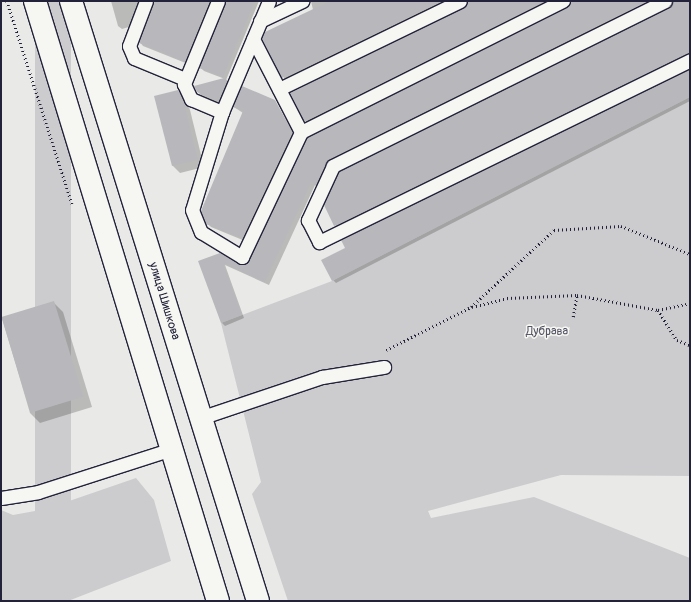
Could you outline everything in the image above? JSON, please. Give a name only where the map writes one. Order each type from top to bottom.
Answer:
[{"type":"main road","points":[[35,1],[218,601]]},
{"type":"main road","name":"улица Шишкова","points":[[71,1],[258,601]]},
{"type":"main road","points":[[67,104],[100,94]]},
{"type":"lane","points":[[146,1],[129,46],[134,58],[185,79]]},
{"type":"lane","points":[[218,1],[184,84],[191,99],[222,112]]},
{"type":"lane","points":[[269,1],[222,112],[192,210],[201,232],[242,257],[300,132],[563,1]]},
{"type":"lane","points":[[260,21],[302,1]]},
{"type":"lane","points":[[279,89],[460,1]]},
{"type":"lane","points":[[665,1],[333,166],[308,220],[319,242],[690,60]]},
{"type":"lane","points":[[253,39],[300,132]]},
{"type":"lane","points":[[200,418],[322,378],[384,367]]},
{"type":"lane","points":[[1,498],[38,492],[172,449]]},
{"type":"path","points":[[471,307],[554,230],[621,226],[690,254]]},
{"type":"path","points":[[573,317],[577,295]]},
{"type":"path","points":[[365,370],[372,357],[471,307],[507,298],[577,295],[658,310],[690,303]]},
{"type":"path","points":[[658,310],[677,340],[690,345]]},
{"type":"green space","points":[[35,1],[71,1],[71,601],[35,601]]},
{"type":"green space","name":"Дубрава","points":[[690,97],[690,476],[561,475],[428,511],[431,518],[534,497],[690,558],[690,601],[288,601],[252,494],[261,482],[221,323],[332,281]]},
{"type":"green space","points":[[136,478],[154,500],[171,561],[68,601],[1,601],[1,510],[13,515],[46,509]]},
{"type":"building","points":[[156,1],[209,1],[185,62],[139,43]]},
{"type":"building","points":[[226,1],[255,1],[223,77],[199,68]]},
{"type":"building","points":[[330,1],[442,1],[282,78],[262,39],[265,32]]},
{"type":"building","points":[[468,1],[545,1],[304,121],[290,93],[464,8]]},
{"type":"building","points":[[571,1],[647,1],[329,159],[315,186],[312,181],[265,282],[223,263],[242,315],[221,323],[198,261],[220,253],[238,264],[247,263],[307,138],[567,8]]},
{"type":"building","points":[[673,1],[690,1],[690,52],[334,226],[324,205],[339,172],[669,8]]},
{"type":"building","points":[[690,69],[690,97],[332,281],[321,260],[345,248],[341,240]]},
{"type":"building","points":[[224,78],[227,80],[218,101],[197,92],[194,86]]},
{"type":"building","points":[[242,86],[275,100],[292,132],[242,238],[206,224],[201,211],[243,111],[233,107]]},
{"type":"building","points":[[178,90],[184,103],[198,160],[172,166],[154,96]]},
{"type":"building","points":[[54,301],[83,397],[31,413],[1,317]]}]
